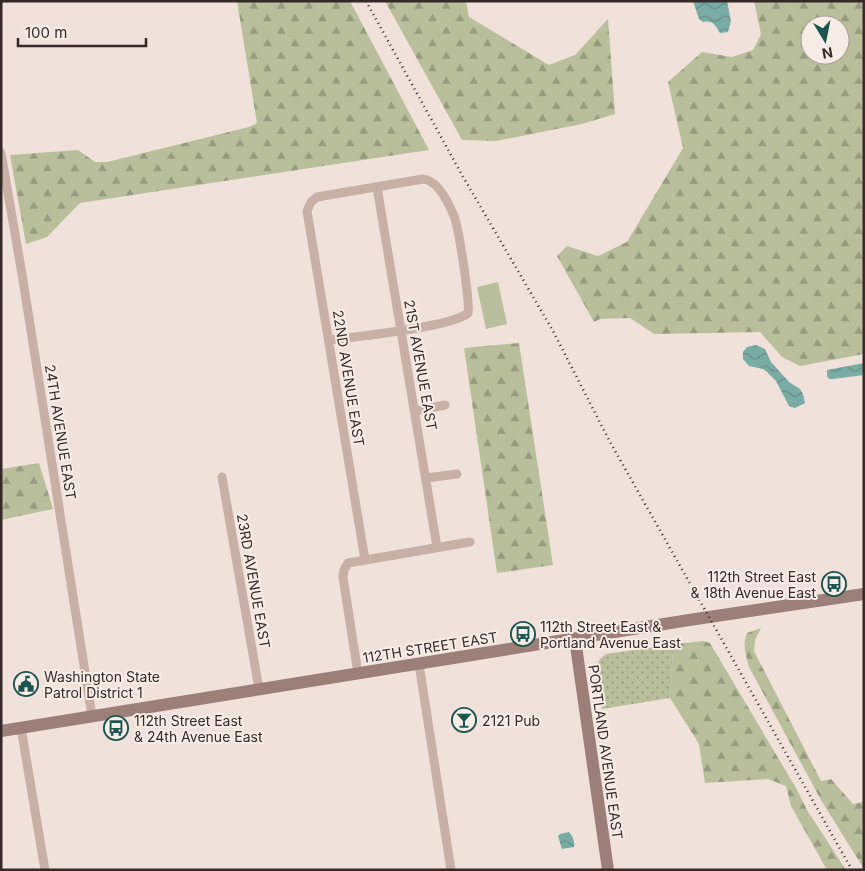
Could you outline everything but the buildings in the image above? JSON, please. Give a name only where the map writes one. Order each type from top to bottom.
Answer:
[{"type":"main road","name":"112TH STREET EAST","points":[[1,731],[864,594]]},
{"type":"main road","name":"PORTLAND AVENUE EAST","points":[[574,639],[608,870]]},
{"type":"street","name":"24TH AVENUE EAST","points":[[1,153],[92,716]]},
{"type":"street","points":[[329,340],[401,330],[454,320],[468,313],[469,304],[454,217],[442,193],[427,179],[377,187]]},
{"type":"street","name":"22ND AVENUE EAST","points":[[365,560],[307,211],[311,202],[317,197],[377,187]]},
{"type":"street","name":"21ST AVENUE EAST","points":[[377,187],[437,547]]},
{"type":"street","points":[[415,411],[445,405]]},
{"type":"street","points":[[426,478],[457,474]]},
{"type":"street","name":"23RD AVENUE EAST","points":[[222,477],[259,689]]},
{"type":"street","points":[[358,674],[343,576],[346,566],[350,562],[470,542]]},
{"type":"street","points":[[419,664],[450,870]]},
{"type":"street","points":[[21,728],[46,870]]},
{"type":"green space","points":[[237,1],[350,1],[429,150],[80,203],[47,237],[26,244],[10,155],[78,150],[95,162],[107,162],[249,127],[257,123]]},
{"type":"green space","points":[[385,1],[466,1],[469,17],[549,65],[575,55],[608,19],[615,114],[582,124],[496,141],[462,140]]},
{"type":"green space","points":[[754,1],[864,1],[864,354],[800,366],[782,357],[760,332],[654,334],[630,318],[600,319],[594,322],[557,256],[567,246],[598,256],[627,242],[683,148],[668,82],[702,52],[732,57],[753,50],[761,34]]},
{"type":"green space","points":[[498,282],[507,324],[486,329],[477,287]]},
{"type":"green space","points":[[519,343],[553,565],[497,573],[464,348]]},
{"type":"green space","points":[[39,463],[53,509],[1,520],[1,469]]},
{"type":"green space","points":[[761,628],[755,640],[754,651],[821,781],[831,779],[853,804],[864,802],[864,869],[821,800],[749,667],[745,650],[747,633]]},
{"type":"green space","points":[[703,641],[710,643],[796,788],[807,810],[846,870],[827,870],[791,806],[786,786],[768,779],[705,783],[699,744],[670,698],[673,650],[676,644]]},
{"type":"green space","points":[[676,644],[673,650],[670,698],[602,709],[597,665],[600,659],[606,654]]},
{"type":"water","points":[[693,1],[727,1],[731,21],[728,32],[720,33],[713,24],[699,19]]},
{"type":"water","points":[[756,345],[765,349],[771,362],[789,382],[800,389],[805,403],[795,408],[789,406],[776,381],[763,369],[749,366],[743,359],[743,352],[747,347]]},
{"type":"water","points":[[864,363],[864,375],[833,379],[829,379],[827,376],[827,370]]},
{"type":"water","points":[[569,832],[572,835],[574,847],[562,849],[558,836]]},
{"type":"railway","points":[[366,1],[462,175],[553,331],[610,442],[852,870]]},
{"type":"place","name":"112th Street East & 18th Avenue East","points":[[834,584]]},
{"type":"place","name":"112th Street East & Portland Avenue East","points":[[523,634]]},
{"type":"place","name":"Washington State Patrol District 1","points":[[26,684]]},
{"type":"place","name":"2121 Pub","points":[[464,720]]},
{"type":"place","name":"112th Street East & 24th Avenue East","points":[[116,728]]}]
